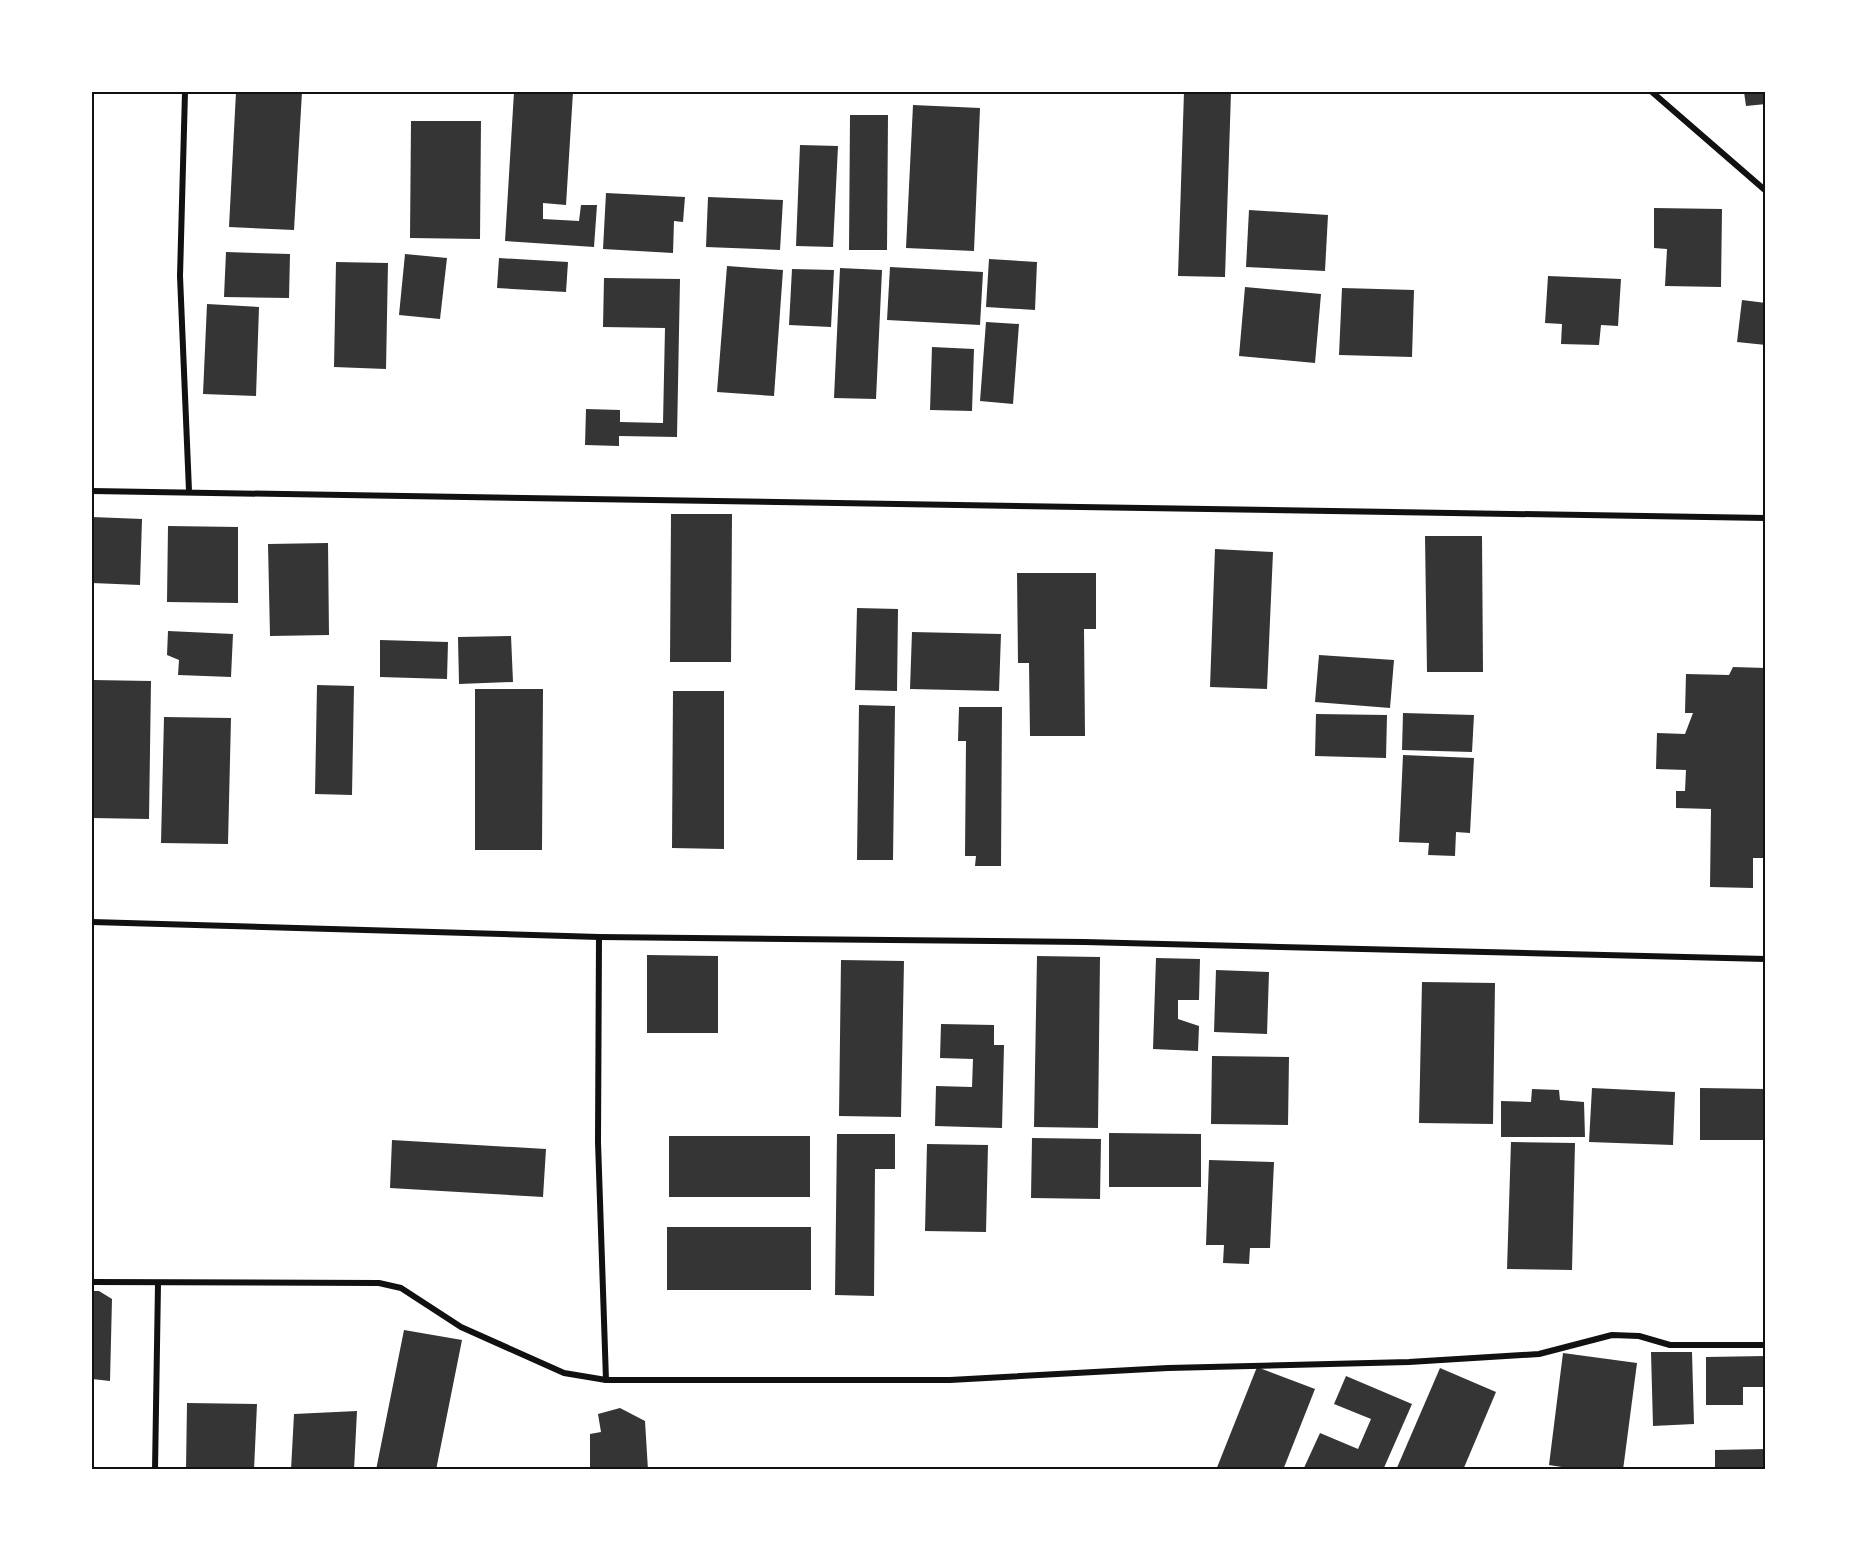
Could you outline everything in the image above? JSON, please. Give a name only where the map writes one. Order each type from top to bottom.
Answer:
[{"type":"street","points":[[185,92],[180,276],[189,491]]},
{"type":"street","points":[[1652,92],[1766,191]]},
{"type":"street","points":[[92,491],[1766,518]]},
{"type":"street","points":[[92,922],[599,937],[1084,942],[1766,959]]},
{"type":"street","points":[[599,937],[598,1142],[606,1380]]},
{"type":"street","points":[[92,1282],[379,1283],[401,1288],[461,1327],[564,1373],[606,1380],[950,1380],[1168,1368],[1409,1362],[1539,1354],[1612,1335],[1639,1336],[1670,1345],[1766,1346]]},
{"type":"street","points":[[155,1470],[158,1284]]},
{"type":"building","points":[[236,92],[302,92],[294,230],[229,227]]},
{"type":"building","points":[[514,92],[573,92],[566,205],[543,203],[543,219],[579,221],[581,205],[597,205],[594,247],[505,241]]},
{"type":"building","points":[[1184,92],[1231,92],[1225,277],[1178,276]]},
{"type":"building","points":[[1744,92],[1766,92],[1766,104],[1746,106]]},
{"type":"building","points":[[913,105],[980,108],[974,251],[906,248]]},
{"type":"building","points":[[850,115],[888,115],[887,250],[849,250]]},
{"type":"building","points":[[411,121],[481,121],[480,239],[410,238]]},
{"type":"building","points":[[800,145],[838,146],[833,247],[796,246]]},
{"type":"building","points":[[606,193],[685,197],[683,222],[674,221],[673,253],[603,249]]},
{"type":"building","points":[[708,197],[783,200],[780,250],[706,247]]},
{"type":"building","points":[[1654,208],[1722,209],[1721,287],[1665,286],[1667,249],[1654,248]]},
{"type":"building","points":[[1249,210],[1328,215],[1325,271],[1246,267]]},
{"type":"building","points":[[226,252],[290,254],[289,298],[224,297]]},
{"type":"building","points":[[405,254],[447,258],[440,319],[399,315]]},
{"type":"building","points":[[499,258],[568,262],[566,292],[497,288]]},
{"type":"building","points":[[989,259],[1037,262],[1035,310],[986,307]]},
{"type":"building","points":[[336,262],[388,263],[386,369],[334,367]]},
{"type":"building","points":[[727,266],[783,270],[774,396],[717,392]]},
{"type":"building","points":[[890,267],[983,272],[980,325],[887,320]]},
{"type":"building","points":[[840,268],[882,270],[876,399],[834,398]]},
{"type":"building","points":[[792,269],[834,270],[831,327],[789,325]]},
{"type":"building","points":[[1548,276],[1621,279],[1618,326],[1601,325],[1599,345],[1561,344],[1562,324],[1545,323]]},
{"type":"building","points":[[604,278],[680,279],[677,437],[619,436],[619,446],[585,445],[586,409],[620,410],[620,422],[663,423],[665,328],[603,327]]},
{"type":"building","points":[[1245,287],[1321,294],[1315,363],[1239,356]]},
{"type":"building","points":[[1342,288],[1414,290],[1412,357],[1339,355]]},
{"type":"building","points":[[1742,300],[1766,303],[1766,345],[1737,342]]},
{"type":"building","points":[[207,304],[259,307],[256,396],[203,394]]},
{"type":"building","points":[[986,322],[1019,324],[1013,404],[980,401]]},
{"type":"building","points":[[932,347],[974,349],[972,411],[930,410]]},
{"type":"building","points":[[671,514],[732,514],[731,662],[670,662]]},
{"type":"building","points":[[92,517],[142,519],[140,585],[92,583]]},
{"type":"building","points":[[168,526],[238,527],[238,603],[167,602]]},
{"type":"building","points":[[1425,536],[1482,536],[1483,672],[1427,672]]},
{"type":"building","points":[[328,543],[329,635],[270,636],[268,544]]},
{"type":"building","points":[[1215,549],[1273,552],[1267,689],[1210,687]]},
{"type":"building","points":[[1017,573],[1096,573],[1096,629],[1084,629],[1085,736],[1030,736],[1029,663],[1018,663]]},
{"type":"building","points":[[857,608],[898,609],[897,691],[855,690]]},
{"type":"building","points":[[168,631],[233,634],[231,677],[178,675],[179,660],[167,655]]},
{"type":"building","points":[[912,632],[1001,634],[999,691],[910,689]]},
{"type":"building","points":[[511,636],[513,682],[459,684],[458,637]]},
{"type":"building","points":[[380,640],[448,642],[447,679],[380,677]]},
{"type":"building","points":[[1319,655],[1394,660],[1390,708],[1315,702]]},
{"type":"building","points":[[1733,667],[1766,668],[1766,858],[1753,858],[1753,888],[1710,887],[1711,809],[1676,808],[1676,791],[1685,791],[1686,770],[1656,769],[1657,733],[1685,734],[1693,713],[1685,713],[1686,674],[1729,675]]},
{"type":"building","points":[[92,680],[151,681],[149,819],[92,818]]},
{"type":"building","points":[[317,685],[354,686],[352,795],[315,794]]},
{"type":"building","points":[[475,689],[543,689],[542,850],[475,850]]},
{"type":"building","points":[[673,691],[724,691],[724,849],[672,848]]},
{"type":"building","points":[[859,705],[895,706],[893,860],[857,860]]},
{"type":"building","points":[[959,707],[1002,707],[1001,866],[975,866],[976,856],[965,856],[966,741],[958,741]]},
{"type":"building","points":[[1403,713],[1474,715],[1472,752],[1402,750]]},
{"type":"building","points":[[1316,714],[1387,715],[1386,758],[1315,756]]},
{"type":"building","points":[[164,717],[231,718],[228,844],[161,843]]},
{"type":"building","points":[[1403,755],[1474,758],[1470,833],[1456,832],[1455,856],[1428,855],[1429,843],[1399,842]]},
{"type":"building","points":[[647,955],[718,956],[718,1033],[647,1033]]},
{"type":"building","points":[[1037,956],[1100,957],[1098,1128],[1034,1127]]},
{"type":"building","points":[[1156,958],[1200,959],[1199,1000],[1178,1000],[1178,1019],[1199,1026],[1198,1051],[1153,1049]]},
{"type":"building","points":[[841,960],[904,961],[901,1117],[839,1116]]},
{"type":"building","points":[[1216,970],[1269,972],[1267,1034],[1214,1032]]},
{"type":"building","points":[[1422,982],[1495,983],[1493,1124],[1419,1123]]},
{"type":"building","points":[[941,1024],[994,1025],[994,1045],[1004,1045],[1002,1128],[935,1126],[936,1086],[972,1087],[973,1059],[940,1058]]},
{"type":"building","points":[[1212,1056],[1289,1057],[1288,1125],[1211,1124]]},
{"type":"building","points":[[1592,1088],[1675,1092],[1673,1145],[1589,1142]]},
{"type":"building","points":[[1700,1088],[1766,1089],[1766,1140],[1700,1140]]},
{"type":"building","points":[[1532,1089],[1559,1090],[1560,1100],[1584,1102],[1585,1137],[1501,1137],[1501,1101],[1531,1102]]},
{"type":"building","points":[[1109,1133],[1201,1134],[1201,1187],[1109,1187]]},
{"type":"building","points":[[837,1134],[895,1134],[895,1169],[875,1169],[874,1296],[835,1295]]},
{"type":"building","points":[[669,1136],[810,1136],[810,1197],[669,1197]]},
{"type":"building","points":[[1032,1138],[1101,1139],[1100,1199],[1031,1198]]},
{"type":"building","points":[[392,1140],[546,1149],[543,1197],[390,1188]]},
{"type":"building","points":[[1511,1142],[1575,1143],[1572,1270],[1507,1269]]},
{"type":"building","points":[[927,1144],[988,1145],[986,1232],[925,1231]]},
{"type":"building","points":[[1209,1160],[1274,1162],[1270,1248],[1250,1248],[1249,1264],[1223,1263],[1224,1245],[1206,1245]]},
{"type":"building","points":[[667,1227],[811,1227],[811,1290],[667,1290]]},
{"type":"building","points":[[92,1291],[99,1291],[112,1299],[110,1381],[92,1379]]},
{"type":"building","points":[[404,1330],[462,1340],[436,1470],[376,1470]]},
{"type":"building","points":[[1651,1352],[1692,1352],[1694,1424],[1653,1426]]},
{"type":"building","points":[[1563,1353],[1637,1363],[1623,1470],[1581,1470],[1549,1465]]},
{"type":"building","points":[[1766,1356],[1766,1387],[1743,1387],[1743,1405],[1706,1405],[1706,1357]]},
{"type":"building","points":[[1257,1367],[1315,1389],[1283,1470],[1216,1470]]},
{"type":"building","points":[[1440,1368],[1496,1392],[1463,1470],[1396,1470]]},
{"type":"building","points":[[1346,1376],[1412,1404],[1383,1470],[1303,1470],[1320,1433],[1358,1449],[1371,1419],[1334,1404]]},
{"type":"building","points":[[187,1403],[257,1404],[254,1470],[186,1470]]},
{"type":"building","points":[[620,1408],[645,1421],[648,1470],[590,1470],[590,1434],[601,1432],[598,1414]]},
{"type":"building","points":[[357,1411],[354,1470],[291,1470],[294,1414]]},
{"type":"building","points":[[1766,1449],[1766,1470],[1715,1470],[1715,1450]]}]
